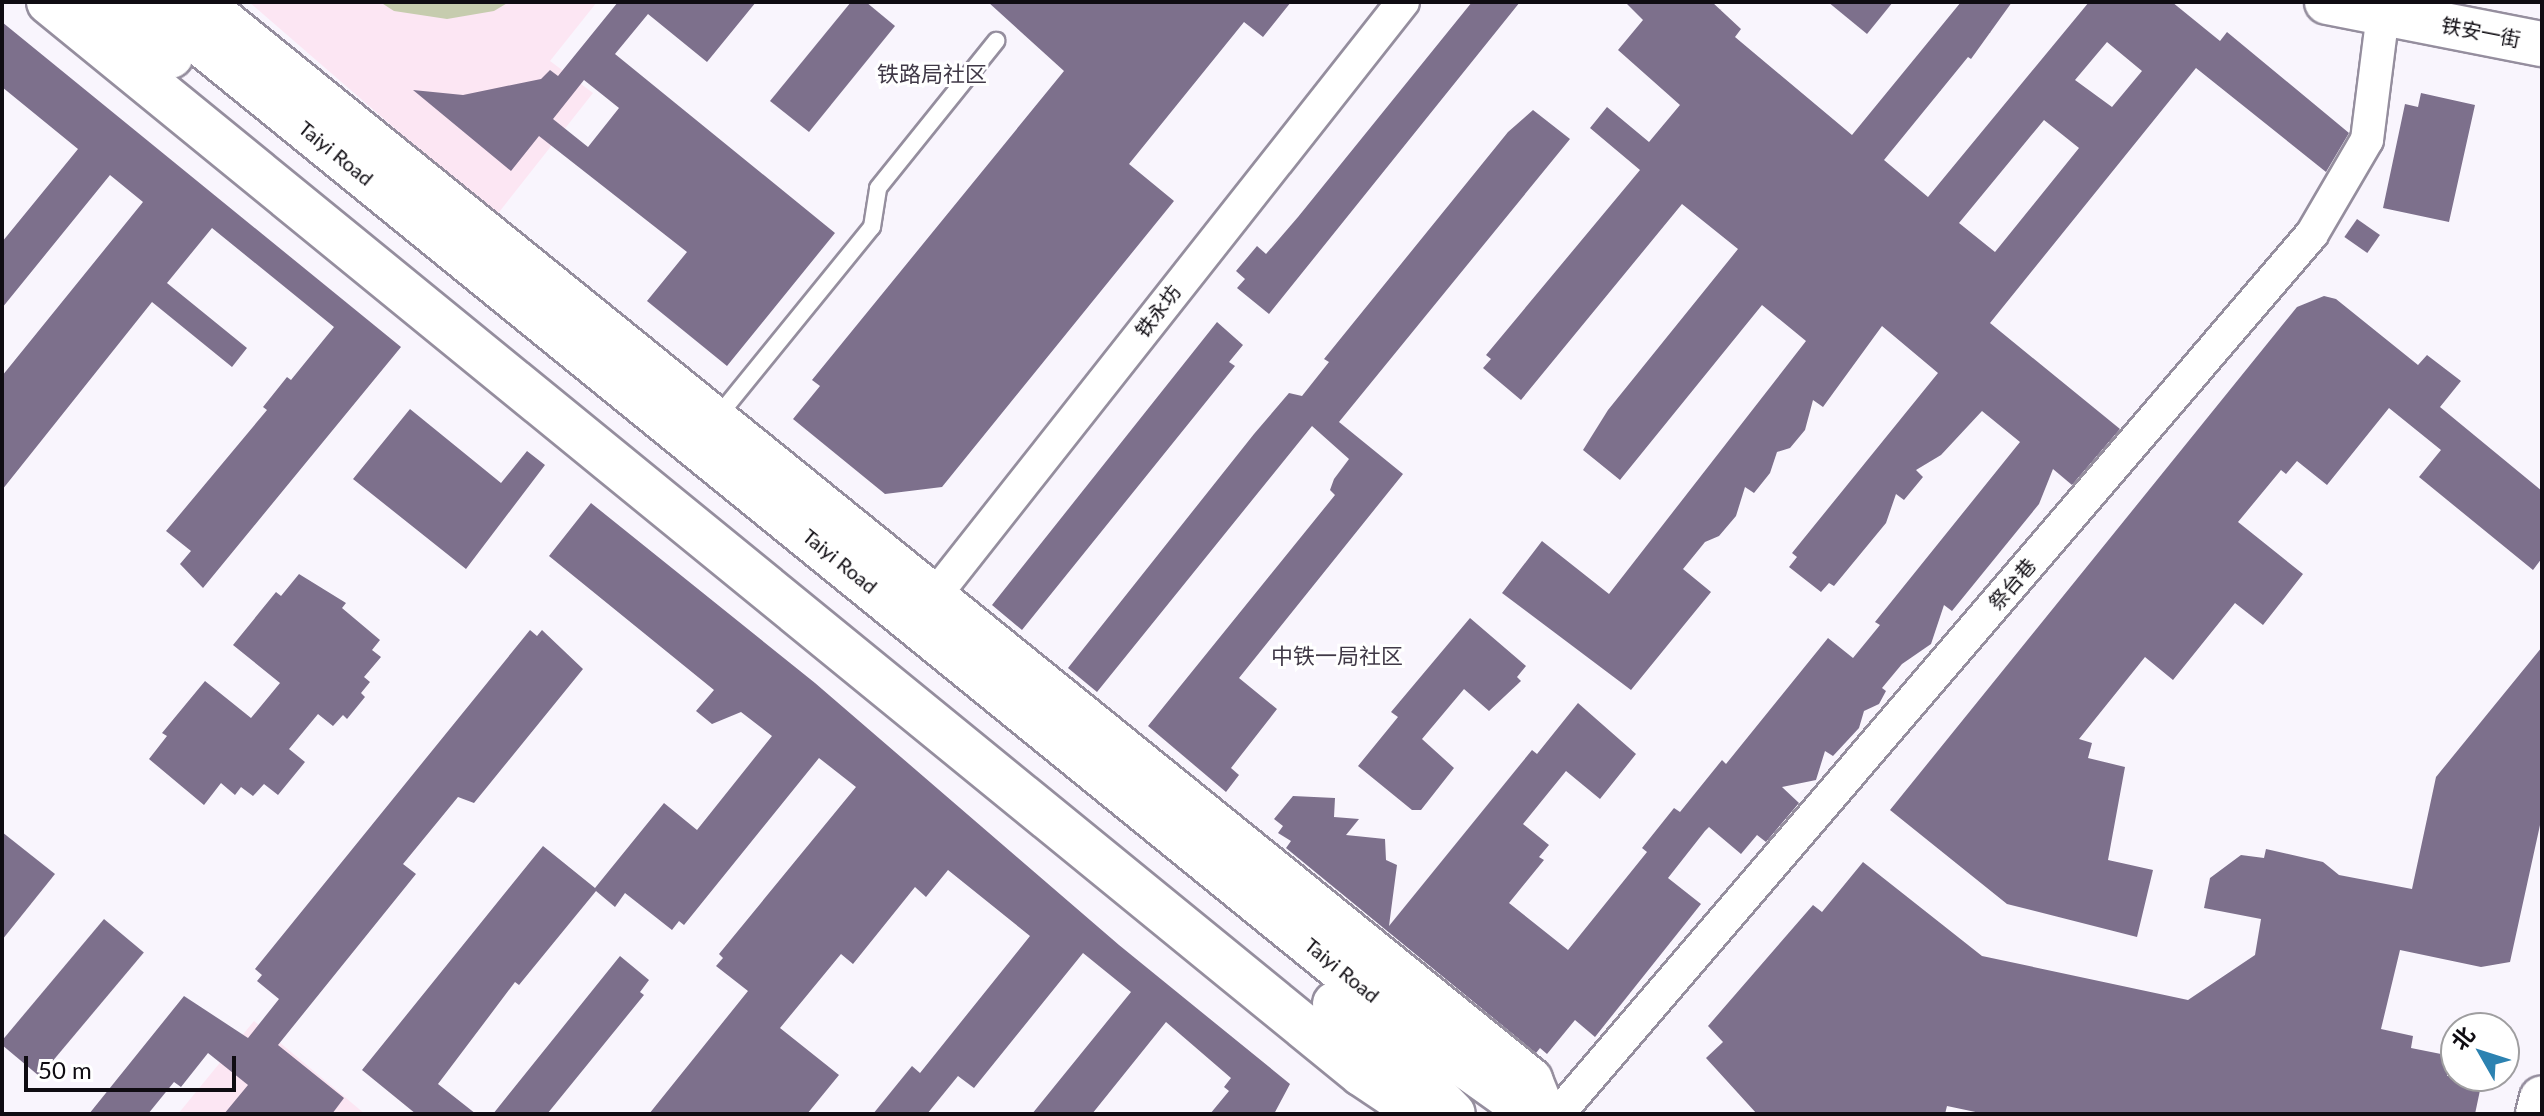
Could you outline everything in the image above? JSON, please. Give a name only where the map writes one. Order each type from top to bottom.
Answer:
[{"type":"main road","points":[[49,2],[1362,1074],[1422,1114]]},
{"type":"main road","name":"Taiyi Road","points":[[105,2],[1386,1046],[1453,1114]]},
{"type":"main road","name":"Taiyi Road","points":[[150,2],[923,610],[1418,1032],[1533,1114]]},
{"type":"main road","points":[[199,2],[714,421],[923,610],[1530,1080],[1544,1114]]},
{"type":"main road","name":"铁安一街","points":[[2327,2],[2542,44]]},
{"type":"main road","points":[[2538,1114],[2542,1098]]},
{"type":"street","name":"铁永坊","points":[[923,610],[1403,2]]},
{"type":"street","name":"祭台巷","points":[[1558,1114],[2312,234],[2367,140],[2383,14]]},
{"type":"lane","points":[[714,421],[872,227],[878,188],[996,41]]},
{"type":"shaded area","points":[[249,2],[597,2],[550,61],[593,93],[496,216]]},
{"type":"shaded area","points":[[254,1021],[365,1114],[178,1114]]},
{"type":"green space","points":[[380,2],[509,2],[494,11],[447,19],[394,11]]},
{"type":"building","points":[[618,2],[756,2],[707,62],[648,14],[615,54],[835,233],[727,366],[647,301],[687,252],[539,136],[511,171],[413,90],[463,95],[541,79],[550,70],[558,76]],"holes":[[[584,80],[619,108],[588,147],[553,119]]]},
{"type":"building","points":[[851,2],[866,2],[895,26],[809,132],[770,101]]},
{"type":"building","points":[[988,2],[1291,2],[1263,37],[1244,22],[1129,164],[1174,201],[942,487],[885,494],[793,419],[820,386],[812,380],[1064,71]]},
{"type":"building","points":[[1472,2],[1520,2],[1269,314],[1237,288],[1245,279],[1236,271],[1257,246],[1266,254]]},
{"type":"building","points":[[1625,2],[1712,2],[1741,29],[1735,37],[1852,135],[1961,2],[2012,2],[1971,59],[1968,57],[1884,160],[1928,197],[2089,2],[2172,2],[2220,41],[2227,32],[2349,133],[2326,172],[2196,68],[1990,323],[2120,429],[2072,485],[2053,469],[2039,504],[1952,611],[1944,605],[1931,644],[1902,664],[1882,688],[1886,691],[1879,704],[1864,711],[1859,728],[1833,756],[1825,751],[1816,780],[1782,787],[1799,803],[1766,842],[1757,835],[1741,854],[1709,827],[1705,831],[1668,878],[1701,904],[1595,1037],[1575,1020],[1547,1054],[1540,1048],[1536,1053],[1286,848],[1291,841],[1278,833],[1283,826],[1274,819],[1293,796],[1335,798],[1334,817],[1359,819],[1346,835],[1385,839],[1386,860],[1397,865],[1389,926],[1532,750],[1537,754],[1578,703],[1636,754],[1600,799],[1566,771],[1523,824],[1549,845],[1539,857],[1544,860],[1509,903],[1568,950],[1647,852],[1642,848],[1674,808],[1680,812],[1722,760],[1726,764],[1828,638],[1853,658],[1880,625],[1875,622],[2020,442],[1982,411],[1941,455],[1916,470],[1923,477],[1904,500],[1896,494],[1886,523],[1834,586],[1829,583],[1821,592],[1789,567],[1797,557],[1792,553],[1938,373],[1882,326],[1823,407],[1813,400],[1805,430],[1790,448],[1777,452],[1770,473],[1754,493],[1745,487],[1736,516],[1719,536],[1705,542],[1683,569],[1711,592],[1631,690],[1502,593],[1542,541],[1609,594],[1806,341],[1762,305],[1620,480],[1583,450],[1608,410],[1738,249],[1682,204],[1521,400],[1483,368],[1491,359],[1486,355],[1640,170],[1590,128],[1607,107],[1649,142],[1680,105],[1618,50],[1643,20]],"holes":[[[2107,42],[2142,71],[2112,107],[2075,80]],[[2044,120],[2079,148],[1995,252],[1959,223]]]},
{"type":"building","points":[[1828,2],[1893,2],[1867,34]]},
{"type":"building","points":[[2,22],[401,347],[203,588],[180,564],[191,551],[166,531],[267,410],[263,407],[287,377],[291,380],[334,327],[212,228],[167,283],[247,348],[232,367],[152,302],[2,490],[2,376],[143,202],[110,175],[2,308],[2,242],[78,149],[2,87]]},
{"type":"building","points":[[2421,93],[2475,105],[2449,222],[2383,208],[2405,104],[2418,107]]},
{"type":"building","points":[[1533,110],[1570,139],[1339,422],[1403,474],[1239,678],[1277,709],[1231,768],[1239,775],[1226,792],[1148,726],[1335,495],[1330,490],[1334,479],[1349,459],[1312,426],[1097,692],[1068,668],[1254,434],[1289,393],[1302,396],[1329,362],[1324,359],[1508,132]]},
{"type":"building","points":[[2357,219],[2380,235],[2367,253],[2344,237]]},
{"type":"building","points":[[2324,296],[2336,299],[2418,365],[2427,355],[2461,381],[2440,407],[2542,491],[2542,558],[2533,570],[2419,477],[2441,450],[2389,408],[2327,485],[2297,461],[2286,474],[2281,470],[2238,522],[2303,574],[2263,625],[2235,603],[2173,680],[2145,657],[2079,739],[2092,743],[2088,758],[2125,767],[2108,860],[2153,870],[2137,937],[2007,904],[1890,810],[2297,307]]},
{"type":"building","points":[[1217,322],[1243,345],[1229,362],[1235,366],[1022,630],[992,605]]},
{"type":"building","points":[[410,409],[501,483],[527,451],[545,465],[466,569],[353,479]]},
{"type":"building","points":[[591,503],[815,683],[1119,945],[1290,1084],[1274,1114],[1210,1114],[1229,1091],[1224,1087],[1231,1078],[1166,1022],[1092,1114],[1032,1114],[1131,992],[1083,953],[974,1088],[958,1076],[927,1114],[873,1114],[912,1066],[920,1073],[1030,936],[948,870],[926,897],[915,887],[853,964],[841,954],[780,1028],[839,1075],[807,1114],[649,1114],[748,991],[716,966],[723,958],[719,954],[856,787],[819,758],[684,925],[679,921],[672,930],[625,893],[615,907],[596,891],[519,985],[515,982],[438,1084],[476,1114],[416,1114],[362,1070],[543,846],[595,888],[664,803],[697,830],[772,736],[741,712],[712,724],[696,711],[714,690],[549,556]]},
{"type":"building","points":[[299,574],[346,603],[342,608],[380,640],[372,650],[381,657],[364,677],[370,682],[361,693],[365,697],[347,719],[343,715],[333,726],[318,714],[289,749],[305,762],[278,795],[264,784],[253,796],[241,787],[235,795],[221,783],[204,805],[149,759],[167,736],[162,733],[205,681],[251,718],[280,683],[233,645],[276,592],[281,596]]},
{"type":"building","points":[[1470,618],[1526,666],[1517,677],[1521,681],[1489,711],[1464,689],[1422,739],[1454,768],[1421,810],[1412,810],[1358,766],[1398,717],[1391,712]]},
{"type":"building","points":[[530,630],[537,636],[542,630],[583,669],[474,803],[458,797],[403,864],[416,874],[278,1045],[344,1098],[332,1114],[224,1114],[248,1085],[208,1053],[181,1087],[174,1082],[148,1114],[89,1114],[184,996],[248,1038],[279,999],[257,981],[262,975],[255,969]]},
{"type":"building","points":[[2542,647],[2542,816],[2510,962],[2481,967],[2400,950],[2381,1029],[2413,1036],[2411,1048],[2440,1054],[2440,1092],[2480,1092],[2475,1114],[1985,1114],[1947,1106],[1945,1114],[1757,1114],[1706,1058],[1723,1042],[1708,1026],[1813,905],[1822,912],[1863,862],[1982,956],[2188,1000],[2255,955],[2261,919],[2204,908],[2210,878],[2241,855],[2264,858],[2266,849],[2323,862],[2339,875],[2412,889],[2436,777]]},
{"type":"building","points":[[2,832],[55,874],[2,940]]},
{"type":"building","points":[[104,919],[144,952],[40,1077],[2,1045],[2,1041]]},
{"type":"building","points":[[620,956],[649,980],[640,992],[644,995],[547,1114],[493,1114]]},
{"type":"district","name":"铁路局社区","points":[[932,74]]},
{"type":"district","name":"中铁一局社区","points":[[1337,656]]}]
